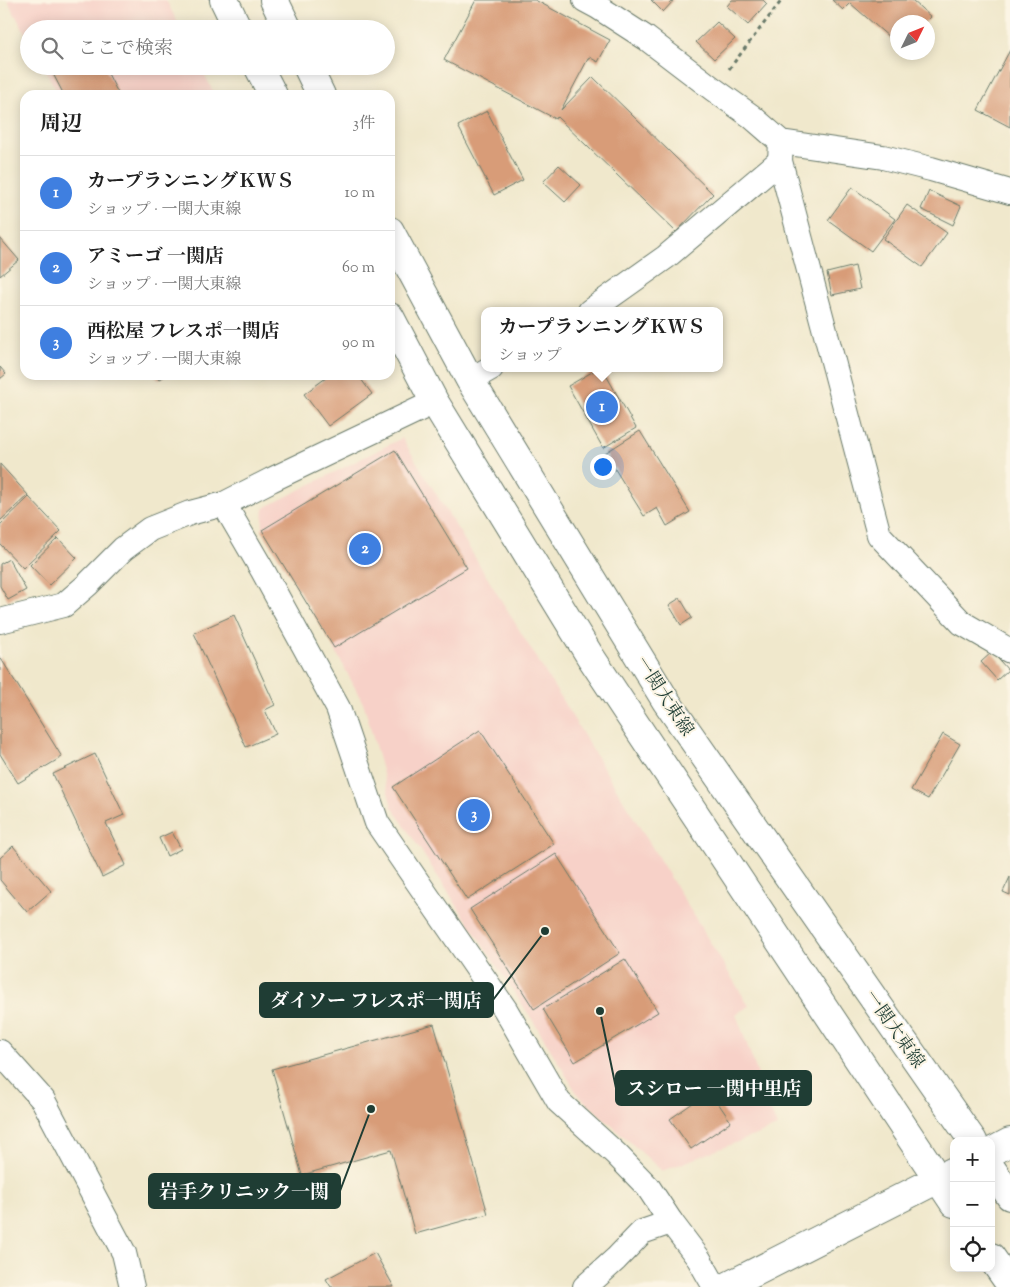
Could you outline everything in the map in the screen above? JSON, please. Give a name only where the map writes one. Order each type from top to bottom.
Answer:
[{"type":"main road","points":[[224,0],[234,20]]},
{"type":"main road","points":[[274,0],[284,20]]},
{"type":"main road","points":[[263,75],[270,90]]},
{"type":"main road","points":[[311,75],[319,90]]},
{"type":"main road","name":"一関大東線","points":[[395,239],[481,374],[666,701],[970,1137]]},
{"type":"main road","points":[[395,327],[434,401],[590,656],[945,1175],[950,1191]]},
{"type":"main road","points":[[995,1150],[1010,1142]]},
{"type":"main road","points":[[995,1174],[1010,1196]]},
{"type":"main road","points":[[726,1287],[945,1175]]},
{"type":"main road","points":[[995,1263],[1010,1284]]},
{"type":"street","points":[[585,0],[646,38],[751,116],[781,151],[878,535],[962,623],[1010,651]]},
{"type":"street","points":[[596,307],[666,257],[781,151],[883,157],[1010,192]]},
{"type":"street","points":[[0,621],[64,605],[123,549],[150,529],[190,513],[224,504],[434,401]]},
{"type":"street","points":[[224,504],[338,708],[376,823],[505,1009],[559,1102],[616,1154],[648,1187],[699,1259],[715,1287]]},
{"type":"street","points":[[0,1052],[43,1100],[124,1253],[132,1287]]},
{"type":"street","points":[[584,1287],[616,1259],[642,1232],[671,1222]]},
{"type":"path","points":[[713,89],[782,0]]},
{"type":"shaded area","points":[[7,0],[166,0],[176,20],[20,20],[20,24]]},
{"type":"shaded area","points":[[48,75],[205,75],[212,90],[56,90]]},
{"type":"shaded area","points":[[402,438],[749,1006],[736,1014],[777,1127],[662,1171],[578,1095],[535,1024],[392,807],[364,705],[334,648],[262,530],[264,508]]},
{"type":"building","points":[[476,0],[535,0],[610,40],[598,62],[589,57],[561,110],[593,77],[713,194],[676,232],[557,117],[556,119],[444,60]]},
{"type":"building","points":[[651,0],[674,0],[663,12]]},
{"type":"building","points":[[732,0],[763,0],[767,4],[748,25],[727,6]]},
{"type":"building","points":[[832,0],[912,0],[929,15],[890,15],[890,38],[850,3],[843,10]]},
{"type":"building","points":[[717,22],[735,39],[714,59],[696,42]]},
{"type":"building","points":[[1010,50],[1010,127],[978,110]]},
{"type":"building","points":[[54,75],[109,75],[116,90],[61,90]]},
{"type":"building","points":[[487,111],[523,180],[494,195],[458,126]]},
{"type":"building","points":[[559,165],[581,185],[565,202],[543,182]]},
{"type":"building","points":[[852,187],[895,219],[871,251],[828,220]]},
{"type":"building","points":[[929,191],[961,206],[953,225],[921,209]]},
{"type":"building","points":[[907,205],[947,233],[922,267],[883,239]]},
{"type":"building","points":[[0,238],[19,260],[0,276]]},
{"type":"building","points":[[855,266],[860,289],[832,295],[827,273]]},
{"type":"building","points":[[0,367],[6,374],[0,379]]},
{"type":"building","points":[[592,372],[604,372],[636,428],[603,448],[568,386]]},
{"type":"building","points":[[323,380],[362,380],[372,394],[328,426],[304,394]]},
{"type":"building","points":[[640,431],[690,512],[667,526],[657,508],[644,516],[605,453]]},
{"type":"building","points":[[395,450],[467,568],[334,648],[262,530]]},
{"type":"building","points":[[0,464],[28,495],[0,521]]},
{"type":"building","points":[[29,497],[61,531],[23,568],[0,544],[0,525]]},
{"type":"building","points":[[58,538],[77,558],[49,585],[30,565]]},
{"type":"building","points":[[9,559],[26,590],[8,600],[0,586],[0,564]]},
{"type":"building","points":[[680,598],[692,618],[681,625],[669,605]]},
{"type":"building","points":[[234,615],[275,705],[265,710],[276,734],[246,747],[194,633]]},
{"type":"building","points":[[992,652],[1008,670],[997,680],[981,662]]},
{"type":"building","points":[[0,657],[62,757],[18,783],[0,754]]},
{"type":"building","points":[[480,730],[554,844],[467,900],[393,787]]},
{"type":"building","points":[[943,734],[960,744],[928,799],[911,790]]},
{"type":"building","points":[[95,754],[124,815],[106,823],[126,865],[102,877],[53,774]]},
{"type":"building","points":[[172,832],[181,849],[167,856],[159,838]]},
{"type":"building","points":[[13,846],[51,891],[27,912],[0,880],[0,858]]},
{"type":"building","points":[[556,854],[620,953],[534,1009],[470,909]]},
{"type":"building","points":[[1010,877],[1010,895],[1003,892]]},
{"type":"building","points":[[625,959],[658,1012],[575,1062],[543,1009]]},
{"type":"building","points":[[434,1024],[488,1214],[415,1234],[391,1150],[302,1175],[272,1069]]},
{"type":"building","points":[[710,1091],[731,1122],[691,1149],[670,1119]]},
{"type":"building","points":[[375,1253],[394,1287],[331,1287],[326,1279]]},
{"type":"place","name":"カープランニングＫＷＳ","points":[[602,407]]},
{"type":"place","name":"アミーゴ 一関店","points":[[365,549]]},
{"type":"place","name":"西松屋 フレスポ一関店","points":[[474,815]]},
{"type":"place","name":"ダイソー フレスポ一関店","points":[[545,931]]},
{"type":"place","name":"スシロー 一関中里店","points":[[600,1011]]},
{"type":"place","name":"岩手クリニック一関","points":[[371,1109]]}]
